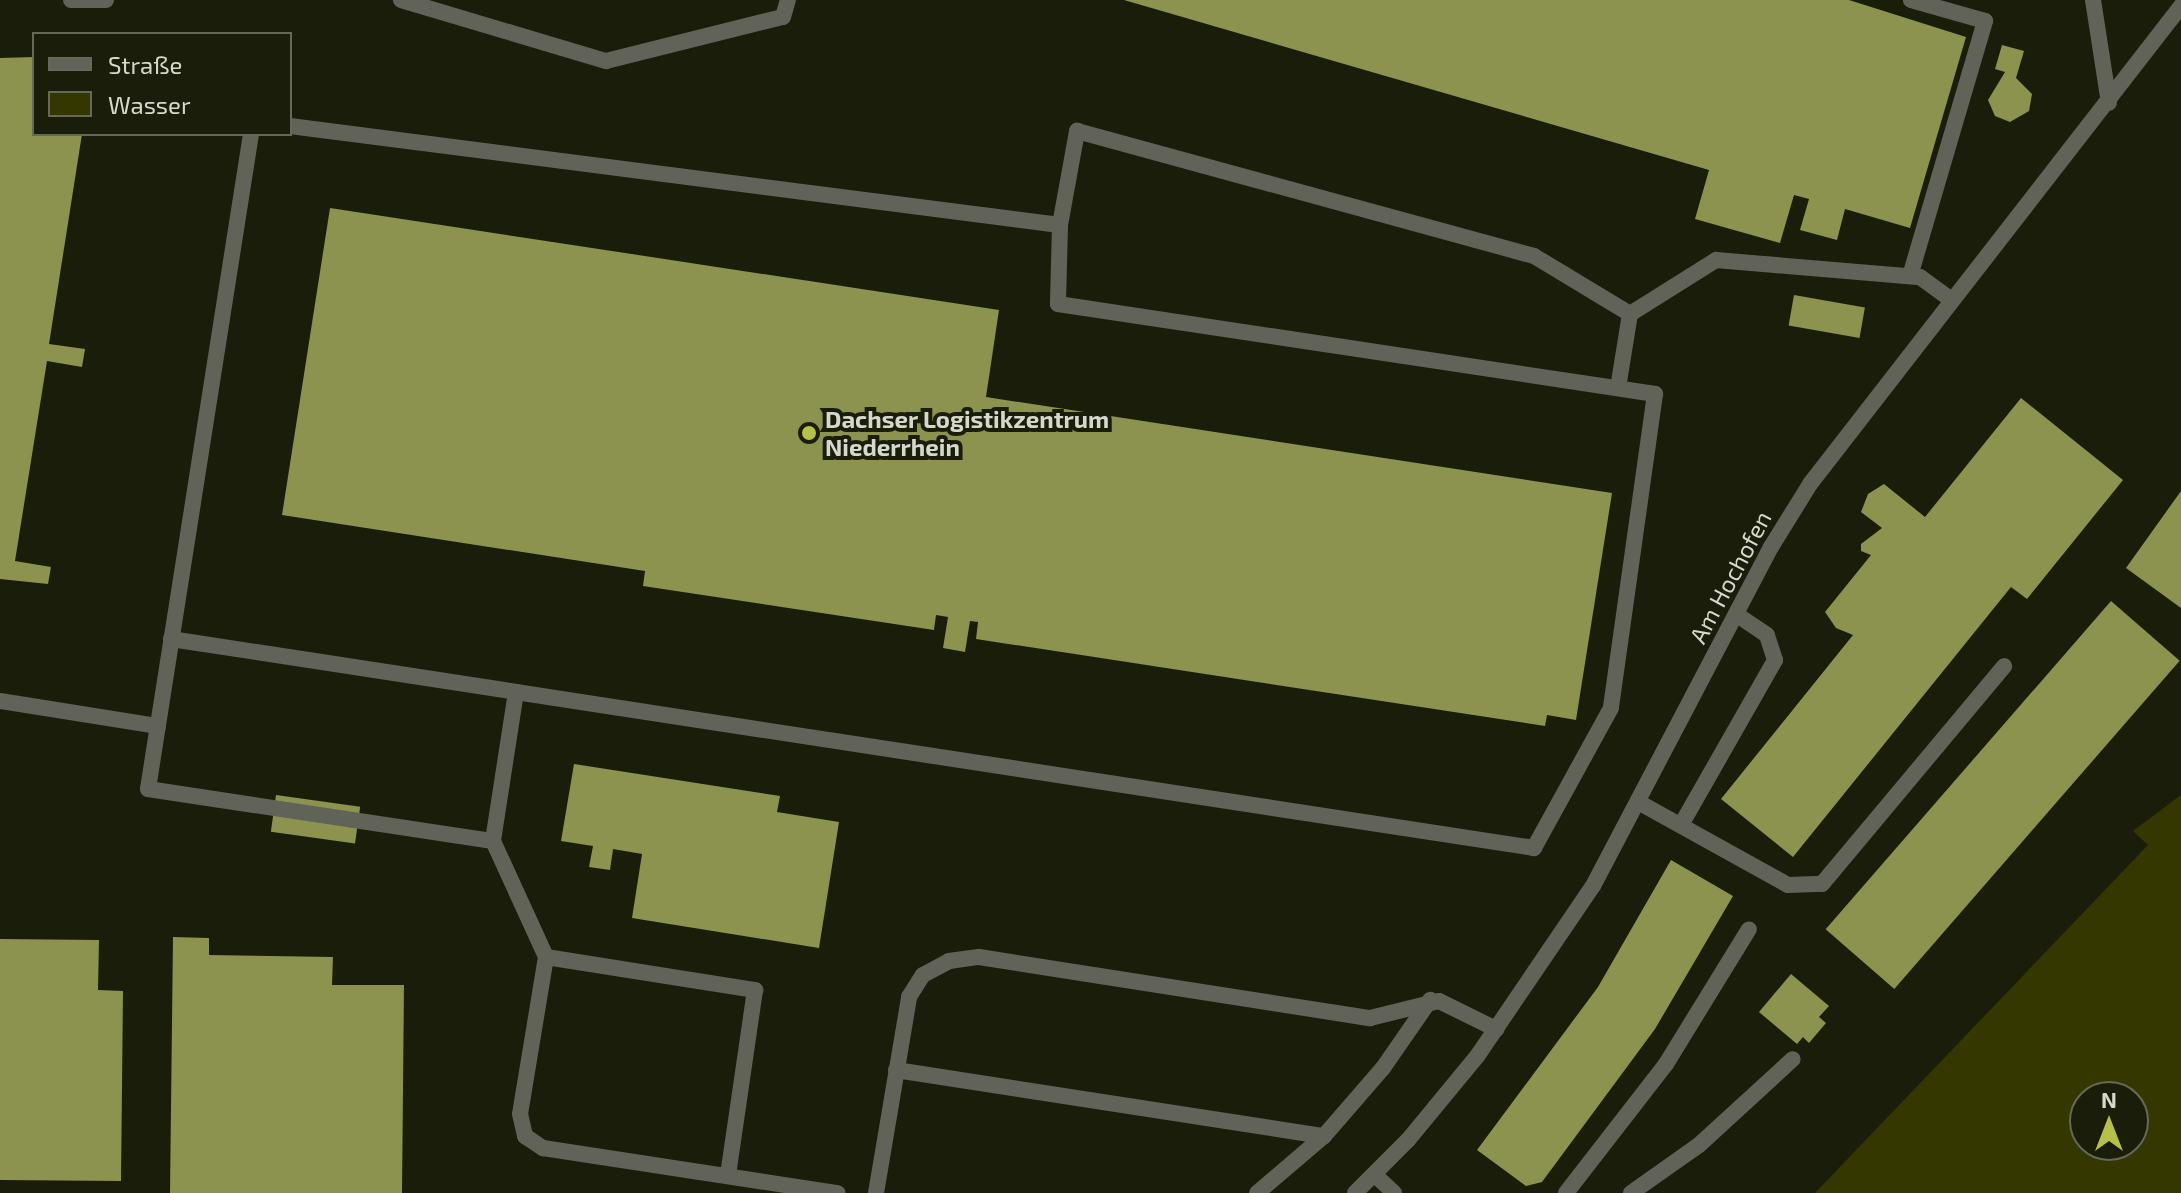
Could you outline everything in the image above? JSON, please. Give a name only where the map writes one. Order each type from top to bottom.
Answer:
[{"type":"street","points":[[71,0],[106,0]]},
{"type":"street","points":[[401,0],[606,61],[783,17],[788,0]]},
{"type":"street","points":[[1910,276],[1985,21],[1911,0]]},
{"type":"street","points":[[2093,0],[2109,103]]},
{"type":"street","name":"Am Hochofen","points":[[1355,1193],[1375,1175],[1496,1029],[1593,886],[1640,803],[1736,614],[1810,484],[2109,103],[2181,6]]},
{"type":"street","points":[[292,126],[1060,225]]},
{"type":"street","points":[[171,639],[1534,848],[1611,708],[1655,394],[1058,304],[1060,225],[1077,131],[1534,256],[1630,314]]},
{"type":"street","points":[[251,136],[148,789],[493,841]]},
{"type":"street","points":[[1618,388],[1630,314],[1716,260],[1910,276],[1952,300]]},
{"type":"street","points":[[1681,825],[1775,660],[1767,635],[1736,614]]},
{"type":"street","points":[[1640,803],[1788,885],[1822,884],[2004,666]]},
{"type":"street","points":[[516,692],[493,841],[546,957],[520,1114],[525,1136],[543,1148],[838,1193]]},
{"type":"street","points":[[0,701],[158,726]]},
{"type":"street","points":[[1566,1193],[1666,1064],[1749,929]]},
{"type":"street","points":[[546,957],[755,990],[728,1176]]},
{"type":"street","points":[[876,1193],[909,997],[923,975],[949,961],[979,957],[1370,1018],[1430,1000],[1496,1029]]},
{"type":"street","points":[[1257,1193],[1324,1136],[1383,1068],[1430,1000]]},
{"type":"street","points":[[1631,1193],[1699,1145],[1793,1059]]},
{"type":"street","points":[[896,1070],[1324,1136]]},
{"type":"street","points":[[1375,1175],[1394,1193]]},
{"type":"water","points":[[2181,795],[2181,1193],[1815,1193],[2148,845],[2133,831]]},
{"type":"building","points":[[1124,0],[1849,0],[1966,37],[1910,228],[1845,209],[1837,240],[1800,230],[1809,199],[1794,195],[1780,243],[1695,219],[1709,170]]},
{"type":"building","points":[[2002,45],[2024,51],[2016,78],[2032,94],[2029,111],[2010,122],[1995,116],[1988,100],[2005,72],[1995,69]]},
{"type":"building","points":[[32,57],[32,136],[82,136],[49,344],[85,349],[82,367],[47,361],[15,561],[51,567],[48,584],[0,579],[0,58]]},
{"type":"building","points":[[330,208],[999,310],[986,397],[1612,493],[1576,720],[1547,715],[1545,726],[976,639],[978,622],[970,621],[965,652],[943,648],[948,617],[936,615],[934,630],[643,586],[645,571],[282,515]]},
{"type":"building","points":[[1794,295],[1865,308],[1860,338],[1789,326]]},
{"type":"building","points":[[2021,398],[2123,480],[2027,599],[2011,587],[1793,857],[1721,799],[1853,635],[1836,628],[1825,612],[1871,555],[1861,551],[1861,544],[1882,528],[1861,512],[1868,494],[1884,484],[1925,517]]},
{"type":"building","points":[[2181,491],[2181,608],[2126,568]]},
{"type":"building","points":[[2111,601],[2180,661],[1894,989],[1826,929]]},
{"type":"building","points":[[574,764],[780,796],[777,812],[839,822],[819,948],[632,918],[642,854],[613,849],[610,870],[589,867],[593,846],[561,841]]},
{"type":"building","points":[[276,795],[360,807],[355,843],[271,832]]},
{"type":"building","points":[[1671,860],[1733,896],[1655,1029],[1542,1182],[1526,1186],[1477,1150],[1598,987]]},
{"type":"building","points":[[173,937],[209,938],[209,955],[333,957],[332,985],[404,985],[402,1193],[170,1193]]},
{"type":"building","points":[[0,939],[99,940],[98,990],[123,991],[121,1181],[0,1180]]},
{"type":"building","points":[[1791,974],[1829,1006],[1819,1017],[1826,1023],[1809,1043],[1803,1037],[1797,1044],[1759,1012]]},
{"type":"place","name":"Dachser Logistikzentrum Niederrhein","points":[[809,433]]}]
